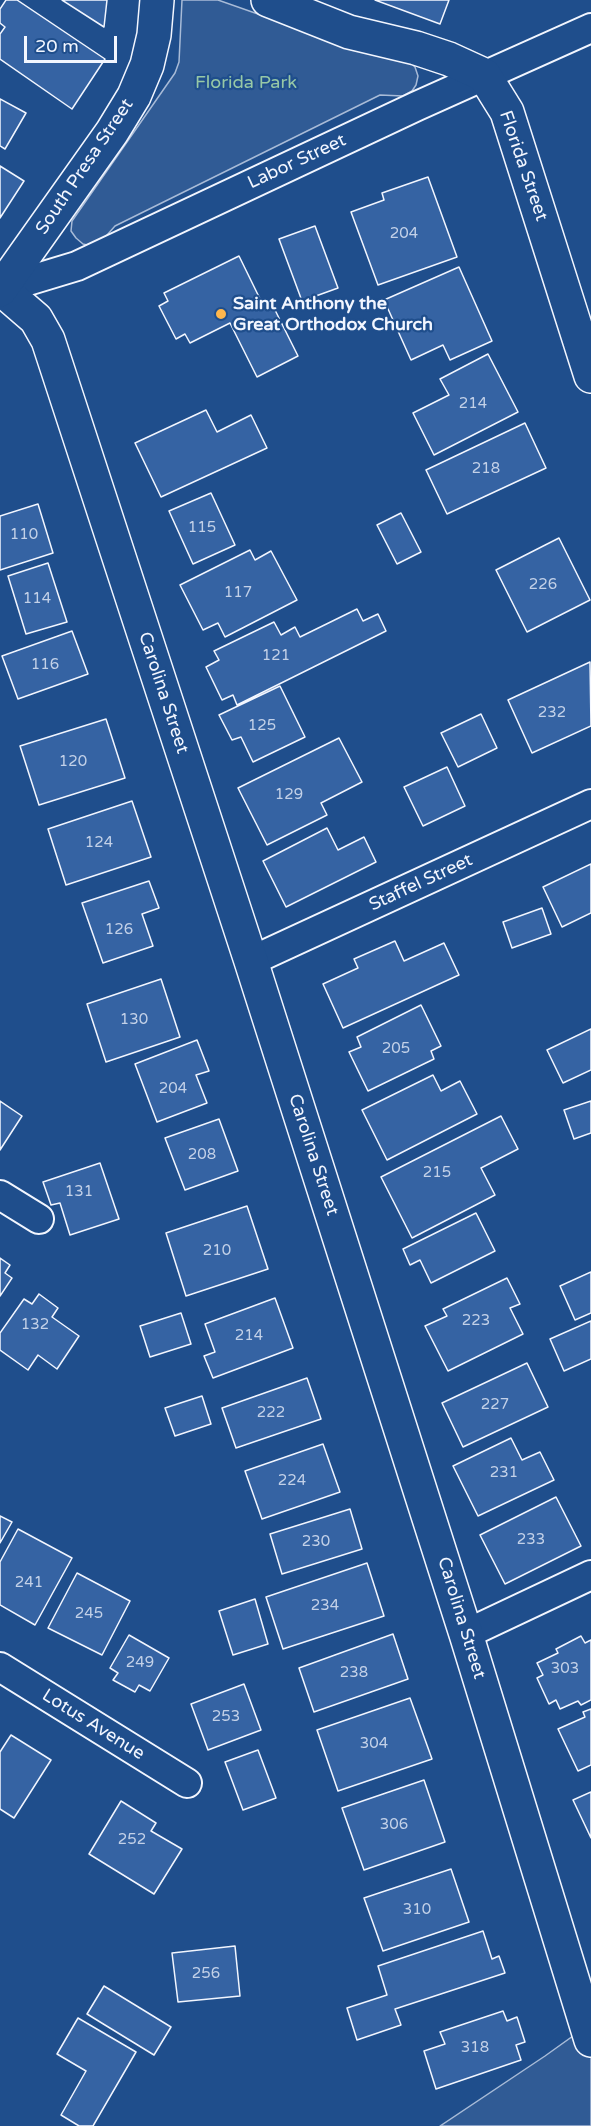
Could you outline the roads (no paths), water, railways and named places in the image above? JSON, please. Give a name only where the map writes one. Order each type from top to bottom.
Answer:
[{"type":"street","name":"South Presa Street","points":[[0,289],[112,132],[134,96],[147,65],[154,35],[158,0]]},
{"type":"street","points":[[268,0],[349,32],[416,48],[449,59],[484,75]]},
{"type":"street","name":"Labor Street","points":[[0,289],[76,266],[484,75],[591,28]]},
{"type":"street","name":"Florida Street","points":[[484,75],[507,112],[591,376]]},
{"type":"street","name":"Carolina Street","points":[[0,289],[36,319],[48,340],[251,961],[466,1634],[591,2040]]},
{"type":"street","name":"Staffel Street","points":[[251,961],[591,804]]},
{"type":"street","points":[[0,1195],[39,1220]]},
{"type":"street","points":[[466,1634],[591,1575]]},
{"type":"street","name":"Lotus Avenue","points":[[0,1667],[186,1783]]},
{"type":"place","name":"Saint Anthony the Great Orthodox Church","points":[[221,314]]},
{"type":"park label","name":"Florida Park","points":[[246,83]]}]
